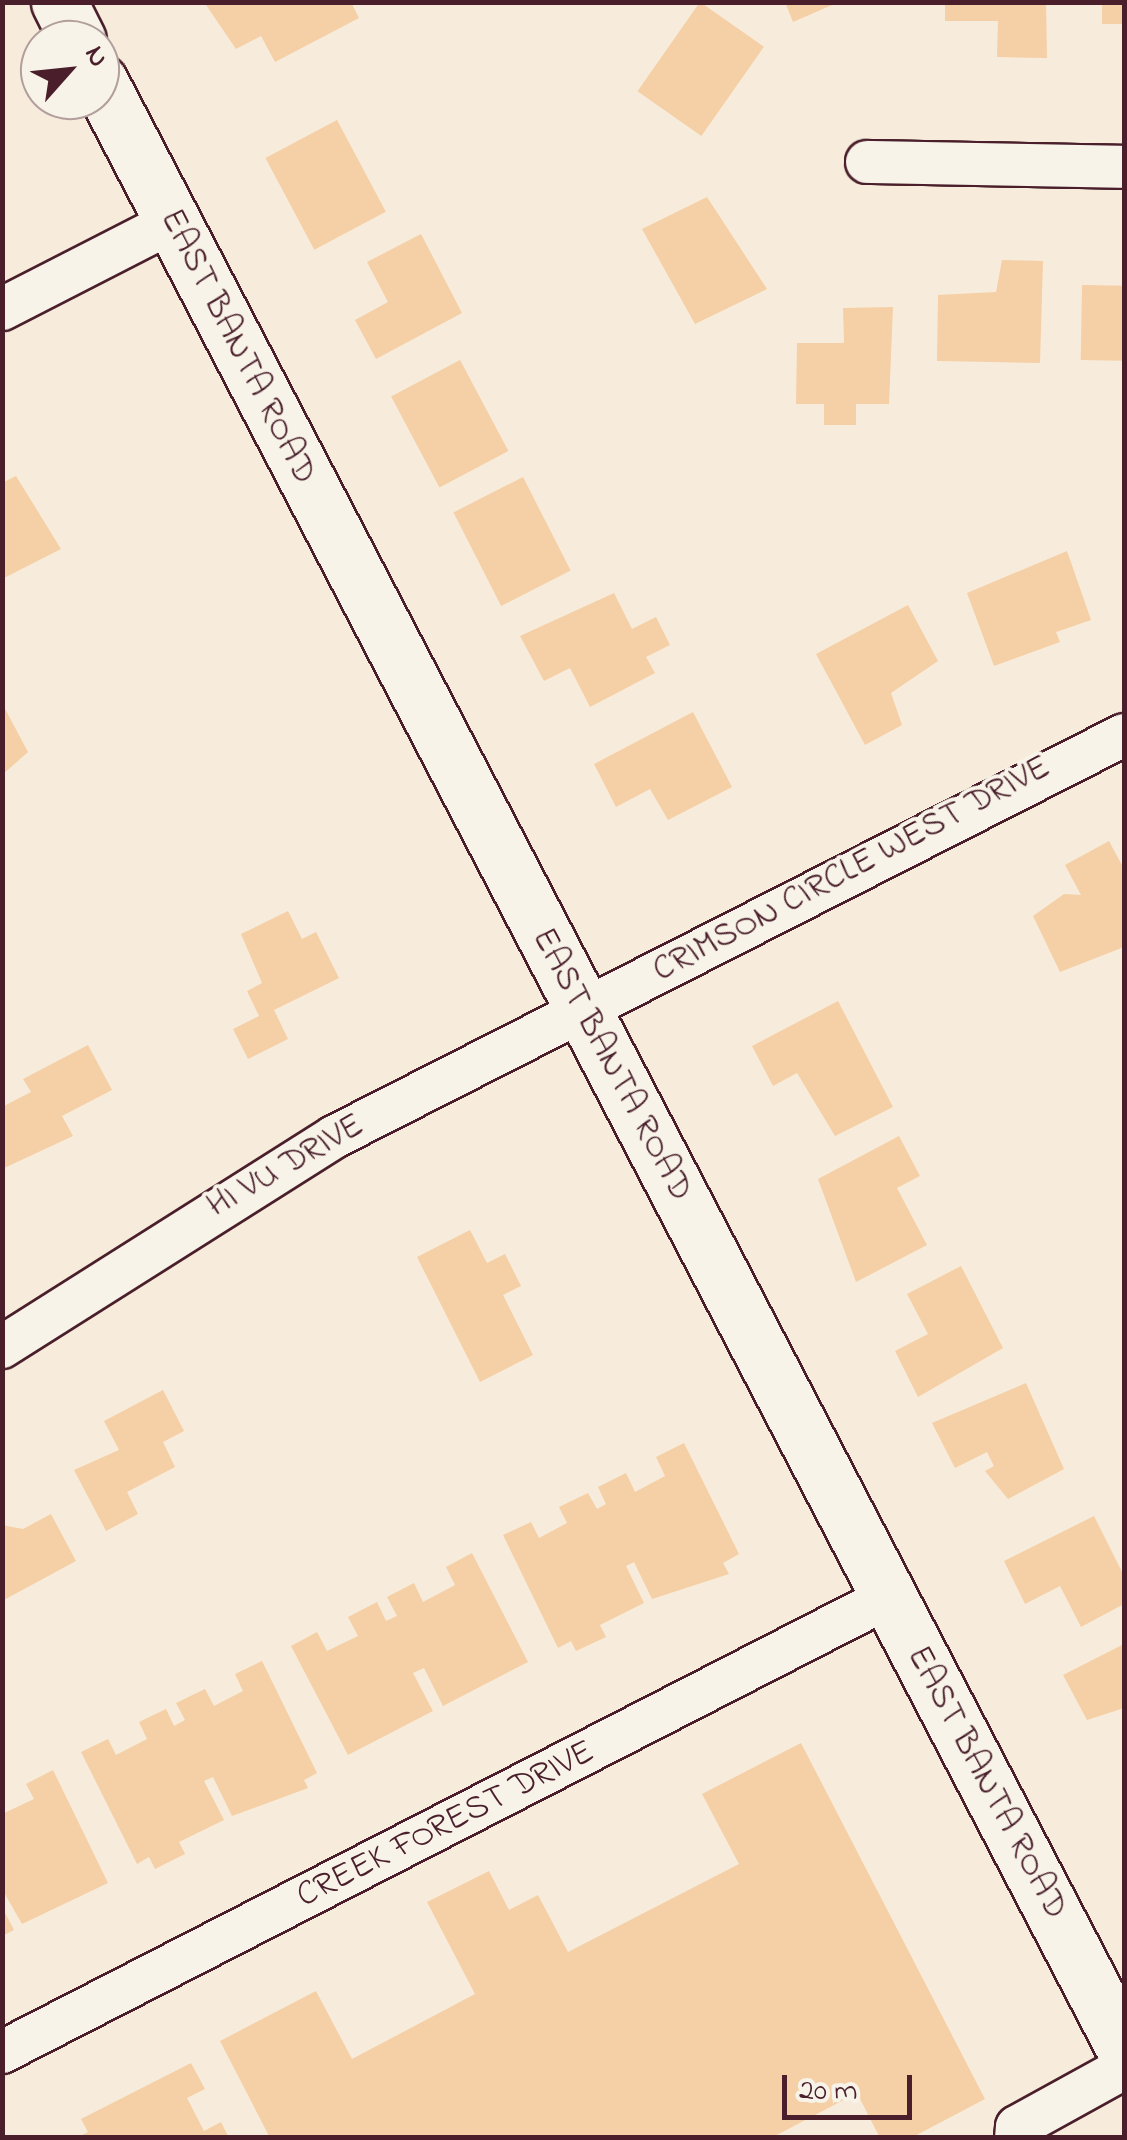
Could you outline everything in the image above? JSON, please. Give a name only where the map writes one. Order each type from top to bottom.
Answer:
[{"type":"street","name":"EAST BANTA ROAD","points":[[120,120],[1124,2048]]},
{"type":"street","points":[[867,162],[1124,168]]},
{"type":"street","points":[[2,309],[172,222]]},
{"type":"street","name":"CRIMSON CIRCLE WEST DRIVE","points":[[583,1011],[1124,735]]},
{"type":"street","name":"HI VU DRIVE","points":[[2,1346],[280,1166],[583,1011]]},
{"type":"street","name":"CREEK FOREST DRIVE","points":[[2,2052],[889,1598]]},
{"type":"street","points":[[1016,2138],[1017,2128],[1124,2068]]},
{"type":"building","points":[[204,2],[351,2],[359,18],[275,62],[261,36],[236,49]]},
{"type":"building","points":[[700,2],[764,47],[701,136],[637,91]]},
{"type":"building","points":[[785,2],[839,2],[793,22]]},
{"type":"building","points":[[945,2],[1046,2],[1047,58],[997,57],[998,21],[945,21]]},
{"type":"building","points":[[1102,2],[1124,2],[1124,24],[1102,24]]},
{"type":"building","points":[[337,120],[386,212],[314,250],[265,158]]},
{"type":"building","points":[[707,197],[767,289],[695,324],[642,229]]},
{"type":"building","points":[[421,234],[462,313],[376,359],[355,320],[388,302],[367,262]]},
{"type":"building","points":[[1002,260],[1043,261],[1040,363],[937,361],[938,295],[996,292]]},
{"type":"building","points":[[1082,285],[1124,286],[1123,361],[1081,360]]},
{"type":"building","points":[[893,307],[889,404],[856,404],[856,425],[824,425],[824,404],[796,404],[797,343],[844,343],[843,308]]},
{"type":"building","points":[[460,360],[508,451],[439,488],[391,397]]},
{"type":"building","points":[[16,476],[61,549],[2,579],[2,483]]},
{"type":"building","points":[[523,477],[571,571],[501,606],[454,512]]},
{"type":"building","points":[[1067,551],[1091,620],[1056,632],[1060,642],[994,666],[967,593]]},
{"type":"building","points":[[614,593],[632,629],[656,617],[670,645],[646,657],[655,673],[590,707],[570,668],[544,681],[520,636]]},
{"type":"building","points":[[908,605],[938,661],[891,693],[902,725],[865,745],[816,654]]},
{"type":"building","points":[[2,703],[28,752],[2,775]]},
{"type":"building","points":[[693,712],[732,787],[668,820],[650,789],[616,807],[594,764]]},
{"type":"building","points":[[1109,841],[1124,869],[1124,947],[1060,972],[1033,916],[1064,894],[1081,895],[1065,865]]},
{"type":"building","points":[[288,911],[302,939],[316,932],[339,978],[274,1010],[288,1039],[248,1059],[233,1029],[259,1016],[247,991],[262,983],[241,934]]},
{"type":"building","points":[[838,1001],[893,1107],[835,1136],[797,1073],[773,1086],[752,1046]]},
{"type":"building","points":[[88,1045],[112,1090],[62,1116],[73,1136],[2,1169],[2,1107],[31,1092],[23,1079]]},
{"type":"building","points":[[899,1136],[920,1176],[897,1188],[927,1245],[856,1282],[818,1179]]},
{"type":"building","points":[[470,1230],[487,1263],[505,1254],[521,1286],[503,1295],[533,1355],[480,1382],[417,1257]]},
{"type":"building","points":[[961,1266],[1003,1348],[918,1397],[895,1351],[928,1334],[907,1294]]},
{"type":"building","points":[[1026,1383],[1064,1469],[1008,1499],[985,1471],[994,1466],[987,1452],[955,1468],[932,1423]]},
{"type":"building","points":[[163,1390],[184,1431],[163,1442],[175,1467],[127,1492],[138,1514],[106,1531],[74,1470],[119,1450],[104,1421]]},
{"type":"building","points":[[684,1443],[739,1554],[723,1563],[729,1574],[652,1599],[634,1562],[626,1566],[644,1603],[600,1625],[606,1637],[576,1651],[571,1641],[558,1648],[503,1535],[531,1522],[539,1538],[567,1523],[559,1507],[588,1493],[597,1509],[606,1504],[598,1487],[626,1473],[635,1492],[665,1476],[656,1457]]},
{"type":"building","points":[[51,1514],[76,1561],[2,1601],[2,1525],[23,1529]]},
{"type":"building","points":[[1094,1516],[1124,1576],[1124,1604],[1081,1627],[1060,1586],[1025,1604],[1004,1561]]},
{"type":"building","points":[[472,1553],[528,1662],[443,1706],[424,1668],[413,1673],[433,1711],[348,1755],[291,1646],[317,1632],[327,1651],[358,1636],[348,1617],[377,1602],[386,1621],[397,1616],[387,1597],[414,1583],[423,1602],[455,1585],[446,1567]]},
{"type":"building","points":[[1124,1644],[1124,1708],[1087,1720],[1063,1675]]},
{"type":"building","points":[[262,1661],[317,1773],[304,1780],[308,1788],[232,1816],[213,1777],[204,1781],[224,1820],[179,1842],[185,1854],[155,1869],[149,1857],[137,1864],[81,1752],[108,1739],[116,1755],[147,1739],[139,1722],[166,1709],[174,1726],[185,1720],[176,1703],[205,1689],[214,1706],[243,1691],[235,1674]]},
{"type":"building","points":[[801,1743],[985,2099],[911,2138],[880,2138],[857,2093],[771,2138],[270,2138],[220,2041],[316,1991],[352,2059],[475,1994],[427,1902],[489,1871],[509,1910],[538,1895],[568,1952],[739,1864],[702,1794]]},
{"type":"building","points":[[53,1770],[108,1883],[22,1924],[2,1889],[2,1814],[34,1799],[26,1784]]},
{"type":"building","points":[[2,1907],[14,1930],[2,1936]]},
{"type":"building","points":[[191,2063],[205,2089],[187,2098],[204,2131],[221,2122],[229,2138],[76,2138],[88,2132],[81,2119]]}]
